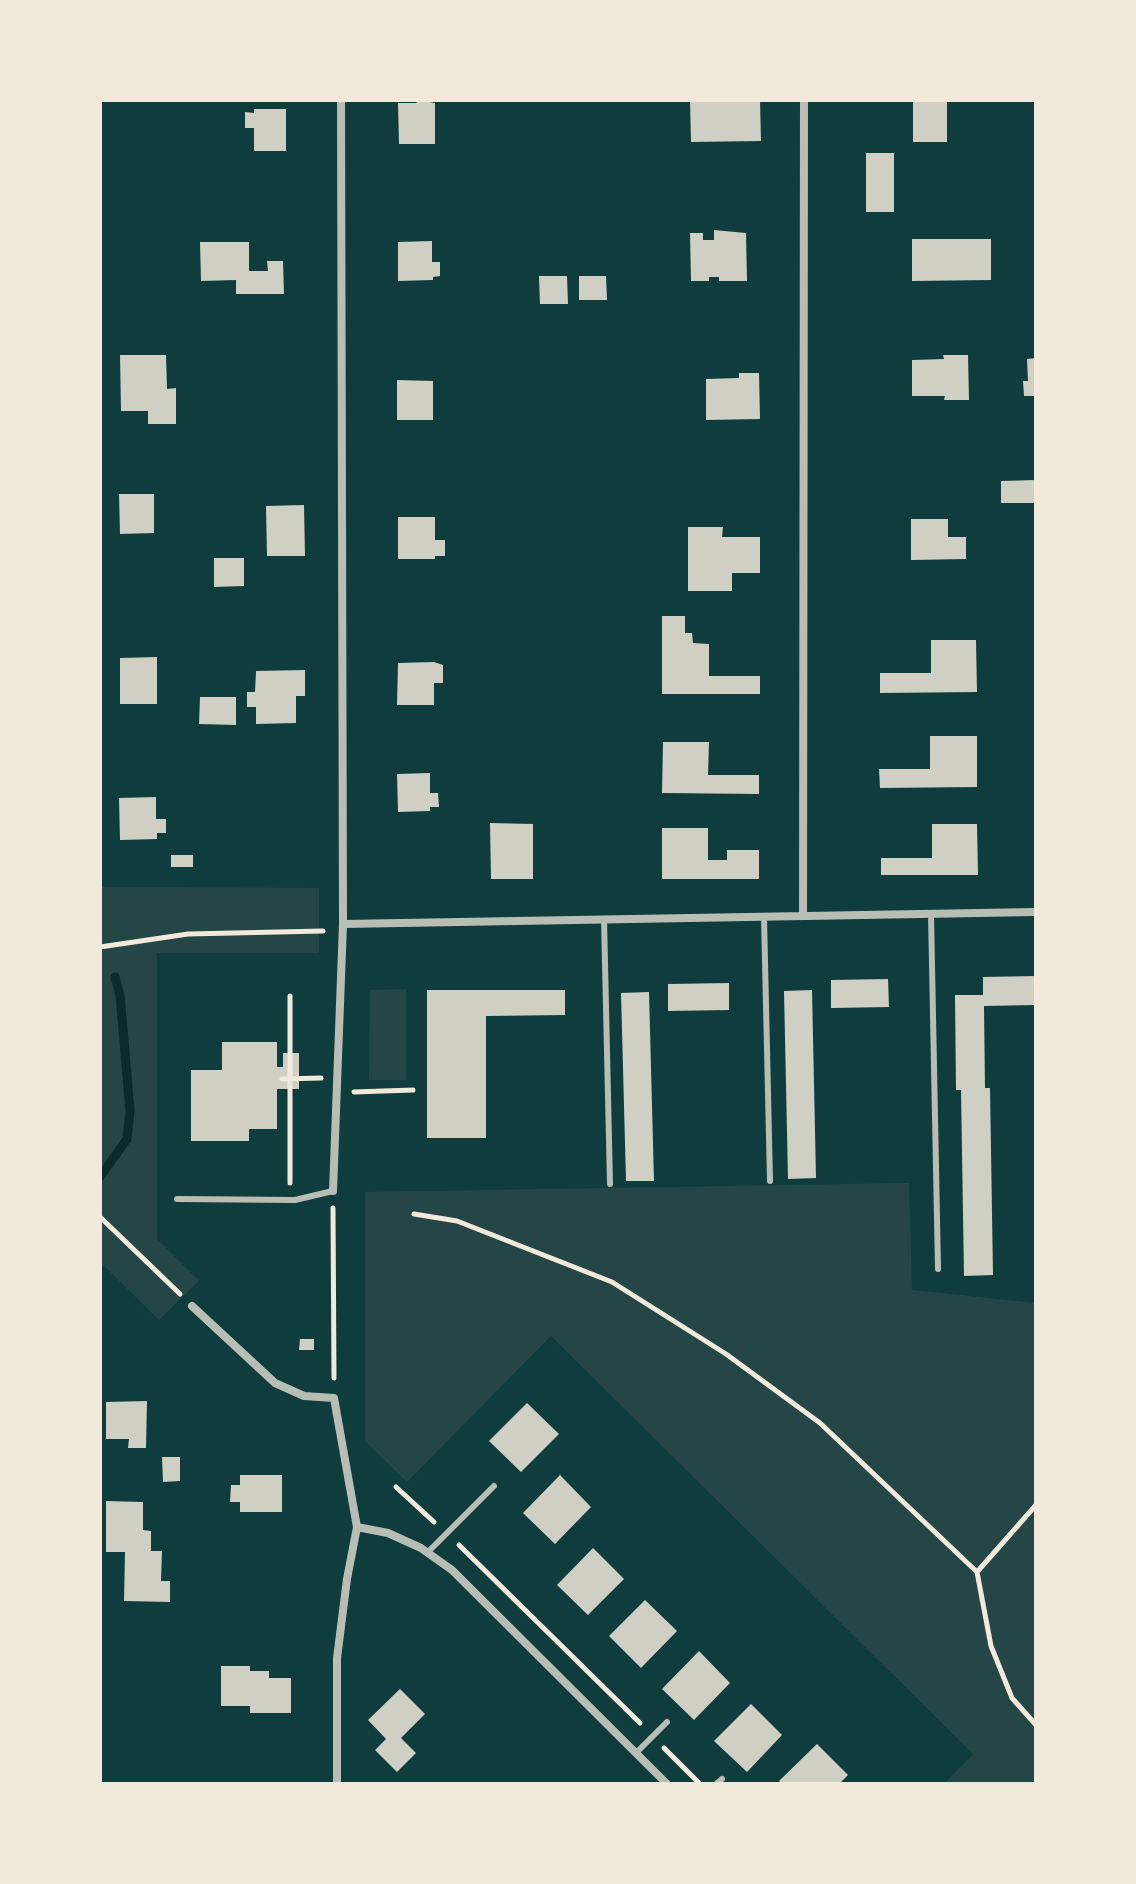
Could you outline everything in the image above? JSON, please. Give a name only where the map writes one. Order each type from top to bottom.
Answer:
[{"type":"street","points":[[333,1191],[343,924],[341,100]]},
{"type":"street","points":[[803,916],[804,100]]},
{"type":"street","points":[[343,924],[1036,912]]},
{"type":"street","points":[[192,1306],[275,1383],[304,1396],[334,1398],[357,1527],[337,1658],[337,1784]]},
{"type":"street","points":[[357,1527],[388,1533],[452,1570],[667,1784]]},
{"type":"lane","points":[[931,914],[938,1269]]},
{"type":"lane","points":[[764,917],[770,1181]]},
{"type":"lane","points":[[604,919],[610,1184]]},
{"type":"lane","points":[[177,1199],[290,1200],[333,1191]]},
{"type":"lane","points":[[427,1553],[494,1486]]},
{"type":"lane","points":[[636,1753],[667,1722]]},
{"type":"path","points":[[100,947],[188,934],[322,932],[343,924]]},
{"type":"path","points":[[290,996],[290,1200]]},
{"type":"path","points":[[282,1079],[337,1078]]},
{"type":"path","points":[[337,1092],[413,1090]]},
{"type":"path","points":[[333,1191],[334,1398]]},
{"type":"path","points":[[414,1214],[457,1221],[612,1282],[726,1354],[820,1423],[977,1572],[991,1646],[1012,1698],[1036,1725]]},
{"type":"path","points":[[100,1217],[192,1306]]},
{"type":"path","points":[[396,1487],[447,1533],[700,1784]]},
{"type":"path","points":[[977,1572],[1036,1505]]},
{"type":"shaded area","points":[[100,887],[319,888],[319,953],[157,953],[157,1239],[199,1281],[159,1320],[100,1262]]},
{"type":"shaded area","points":[[406,989],[406,1080],[369,1080],[370,990]]},
{"type":"shaded area","points":[[909,1183],[912,1290],[1036,1303],[1036,1784],[944,1784],[973,1754],[551,1336],[407,1482],[365,1441],[365,1192]]},
{"type":"building","points":[[419,100],[435,103],[435,144],[399,144],[398,103],[416,103]]},
{"type":"building","points":[[690,100],[760,100],[761,141],[691,142]]},
{"type":"building","points":[[913,102],[947,102],[947,142],[913,142]]},
{"type":"building","points":[[254,109],[286,109],[286,151],[254,151],[254,128],[245,128],[245,112],[254,113]]},
{"type":"building","points":[[866,153],[894,153],[894,212],[866,212]]},
{"type":"building","points":[[714,230],[746,233],[747,281],[719,281],[719,277],[709,277],[709,281],[691,281],[690,233],[703,233],[703,240],[714,240]]},
{"type":"building","points":[[912,239],[991,239],[991,280],[912,281]]},
{"type":"building","points":[[432,241],[432,262],[440,262],[440,276],[433,277],[433,280],[398,281],[398,242]]},
{"type":"building","points":[[200,242],[249,242],[249,271],[268,271],[267,261],[283,261],[284,294],[236,294],[236,280],[201,281]]},
{"type":"building","points":[[539,276],[567,276],[568,304],[540,304]]},
{"type":"building","points":[[579,276],[606,276],[607,300],[579,300]]},
{"type":"building","points":[[120,355],[166,355],[167,389],[176,388],[176,424],[148,424],[148,411],[121,411]]},
{"type":"building","points":[[943,355],[968,355],[969,400],[912,396],[912,360],[944,359]]},
{"type":"building","points":[[1036,358],[1036,396],[1024,396],[1023,381],[1028,381],[1027,359]]},
{"type":"building","points":[[739,373],[759,373],[760,419],[706,420],[706,379],[739,378]]},
{"type":"building","points":[[397,380],[433,381],[433,420],[397,420]]},
{"type":"building","points":[[1036,480],[1036,503],[1001,503],[1001,481]]},
{"type":"building","points":[[119,494],[154,494],[154,533],[120,534]]},
{"type":"building","points":[[304,505],[305,556],[267,556],[266,506]]},
{"type":"building","points":[[398,517],[435,517],[435,540],[445,540],[445,556],[398,559]]},
{"type":"building","points":[[911,519],[948,519],[948,537],[966,537],[966,559],[911,560]]},
{"type":"building","points":[[688,527],[723,527],[722,537],[760,537],[760,573],[732,573],[732,591],[688,591]]},
{"type":"building","points":[[214,558],[244,558],[244,586],[214,587]]},
{"type":"building","points":[[662,616],[685,616],[685,633],[692,633],[693,643],[709,644],[709,676],[760,676],[760,694],[662,694]]},
{"type":"building","points":[[931,640],[976,640],[977,692],[880,693],[880,673],[931,673]]},
{"type":"building","points":[[157,657],[157,704],[120,704],[120,658]]},
{"type":"building","points":[[434,662],[443,665],[443,683],[434,683],[434,705],[397,705],[398,663]]},
{"type":"building","points":[[305,670],[305,696],[296,696],[296,723],[256,724],[256,707],[247,707],[247,692],[255,692],[256,671]]},
{"type":"building","points":[[200,697],[236,697],[236,725],[199,724]]},
{"type":"building","points":[[930,736],[977,736],[977,787],[880,788],[879,769],[930,769]]},
{"type":"building","points":[[663,742],[709,742],[708,775],[759,775],[759,794],[662,793]]},
{"type":"building","points":[[430,773],[430,793],[438,793],[439,807],[430,807],[430,811],[398,812],[397,774]]},
{"type":"building","points":[[156,797],[156,819],[166,819],[166,833],[157,833],[157,839],[120,840],[119,798]]},
{"type":"building","points":[[490,823],[533,824],[533,879],[491,879]]},
{"type":"building","points":[[932,824],[977,824],[978,875],[881,875],[881,858],[932,858]]},
{"type":"building","points":[[662,828],[708,828],[708,860],[727,860],[727,850],[759,850],[759,879],[662,879]]},
{"type":"building","points":[[171,855],[193,855],[193,867],[171,867]]},
{"type":"building","points":[[1036,976],[1036,1005],[984,1006],[985,1088],[990,1088],[993,1275],[964,1276],[961,1090],[956,1090],[955,995],[983,995],[983,977]]},
{"type":"building","points":[[888,979],[889,1007],[831,1008],[831,980]]},
{"type":"building","points":[[729,983],[729,1010],[668,1011],[668,984]]},
{"type":"building","points":[[427,990],[565,990],[565,1015],[486,1016],[486,1138],[427,1138]]},
{"type":"building","points":[[812,990],[816,1178],[788,1179],[784,991]]},
{"type":"building","points":[[649,992],[654,1181],[626,1181],[621,993]]},
{"type":"building","points":[[222,1042],[277,1042],[277,1067],[283,1067],[283,1053],[299,1053],[299,1089],[277,1089],[277,1129],[249,1129],[249,1141],[191,1141],[191,1070],[222,1070]]},
{"type":"building","points":[[300,1339],[314,1339],[314,1350],[299,1350]]},
{"type":"building","points":[[147,1401],[146,1448],[128,1448],[129,1439],[106,1439],[106,1402]]},
{"type":"building","points":[[527,1403],[559,1434],[521,1472],[489,1441]]},
{"type":"building","points":[[162,1457],[180,1457],[180,1481],[163,1482]]},
{"type":"building","points":[[240,1475],[282,1475],[282,1512],[240,1512],[240,1502],[230,1502],[231,1485],[240,1485]]},
{"type":"building","points":[[560,1475],[591,1507],[555,1544],[523,1513]]},
{"type":"building","points":[[106,1501],[143,1502],[143,1530],[151,1531],[151,1551],[162,1551],[161,1581],[170,1581],[170,1602],[124,1601],[125,1552],[106,1552]]},
{"type":"building","points":[[593,1548],[624,1579],[588,1615],[557,1585]]},
{"type":"building","points":[[645,1600],[677,1631],[641,1668],[609,1636]]},
{"type":"building","points":[[699,1651],[730,1683],[694,1720],[662,1689]]},
{"type":"building","points":[[221,1666],[250,1666],[250,1671],[269,1671],[269,1678],[291,1678],[291,1713],[250,1713],[250,1706],[221,1706]]},
{"type":"building","points":[[400,1689],[425,1714],[401,1738],[416,1753],[397,1772],[375,1750],[386,1739],[368,1720]]},
{"type":"building","points":[[751,1704],[782,1735],[747,1772],[714,1741]]},
{"type":"building","points":[[817,1744],[848,1775],[839,1784],[782,1784],[779,1781]]},
{"type":"waterway","points":[[100,1177],[127,1139],[130,1111],[120,995],[115,977]]}]
